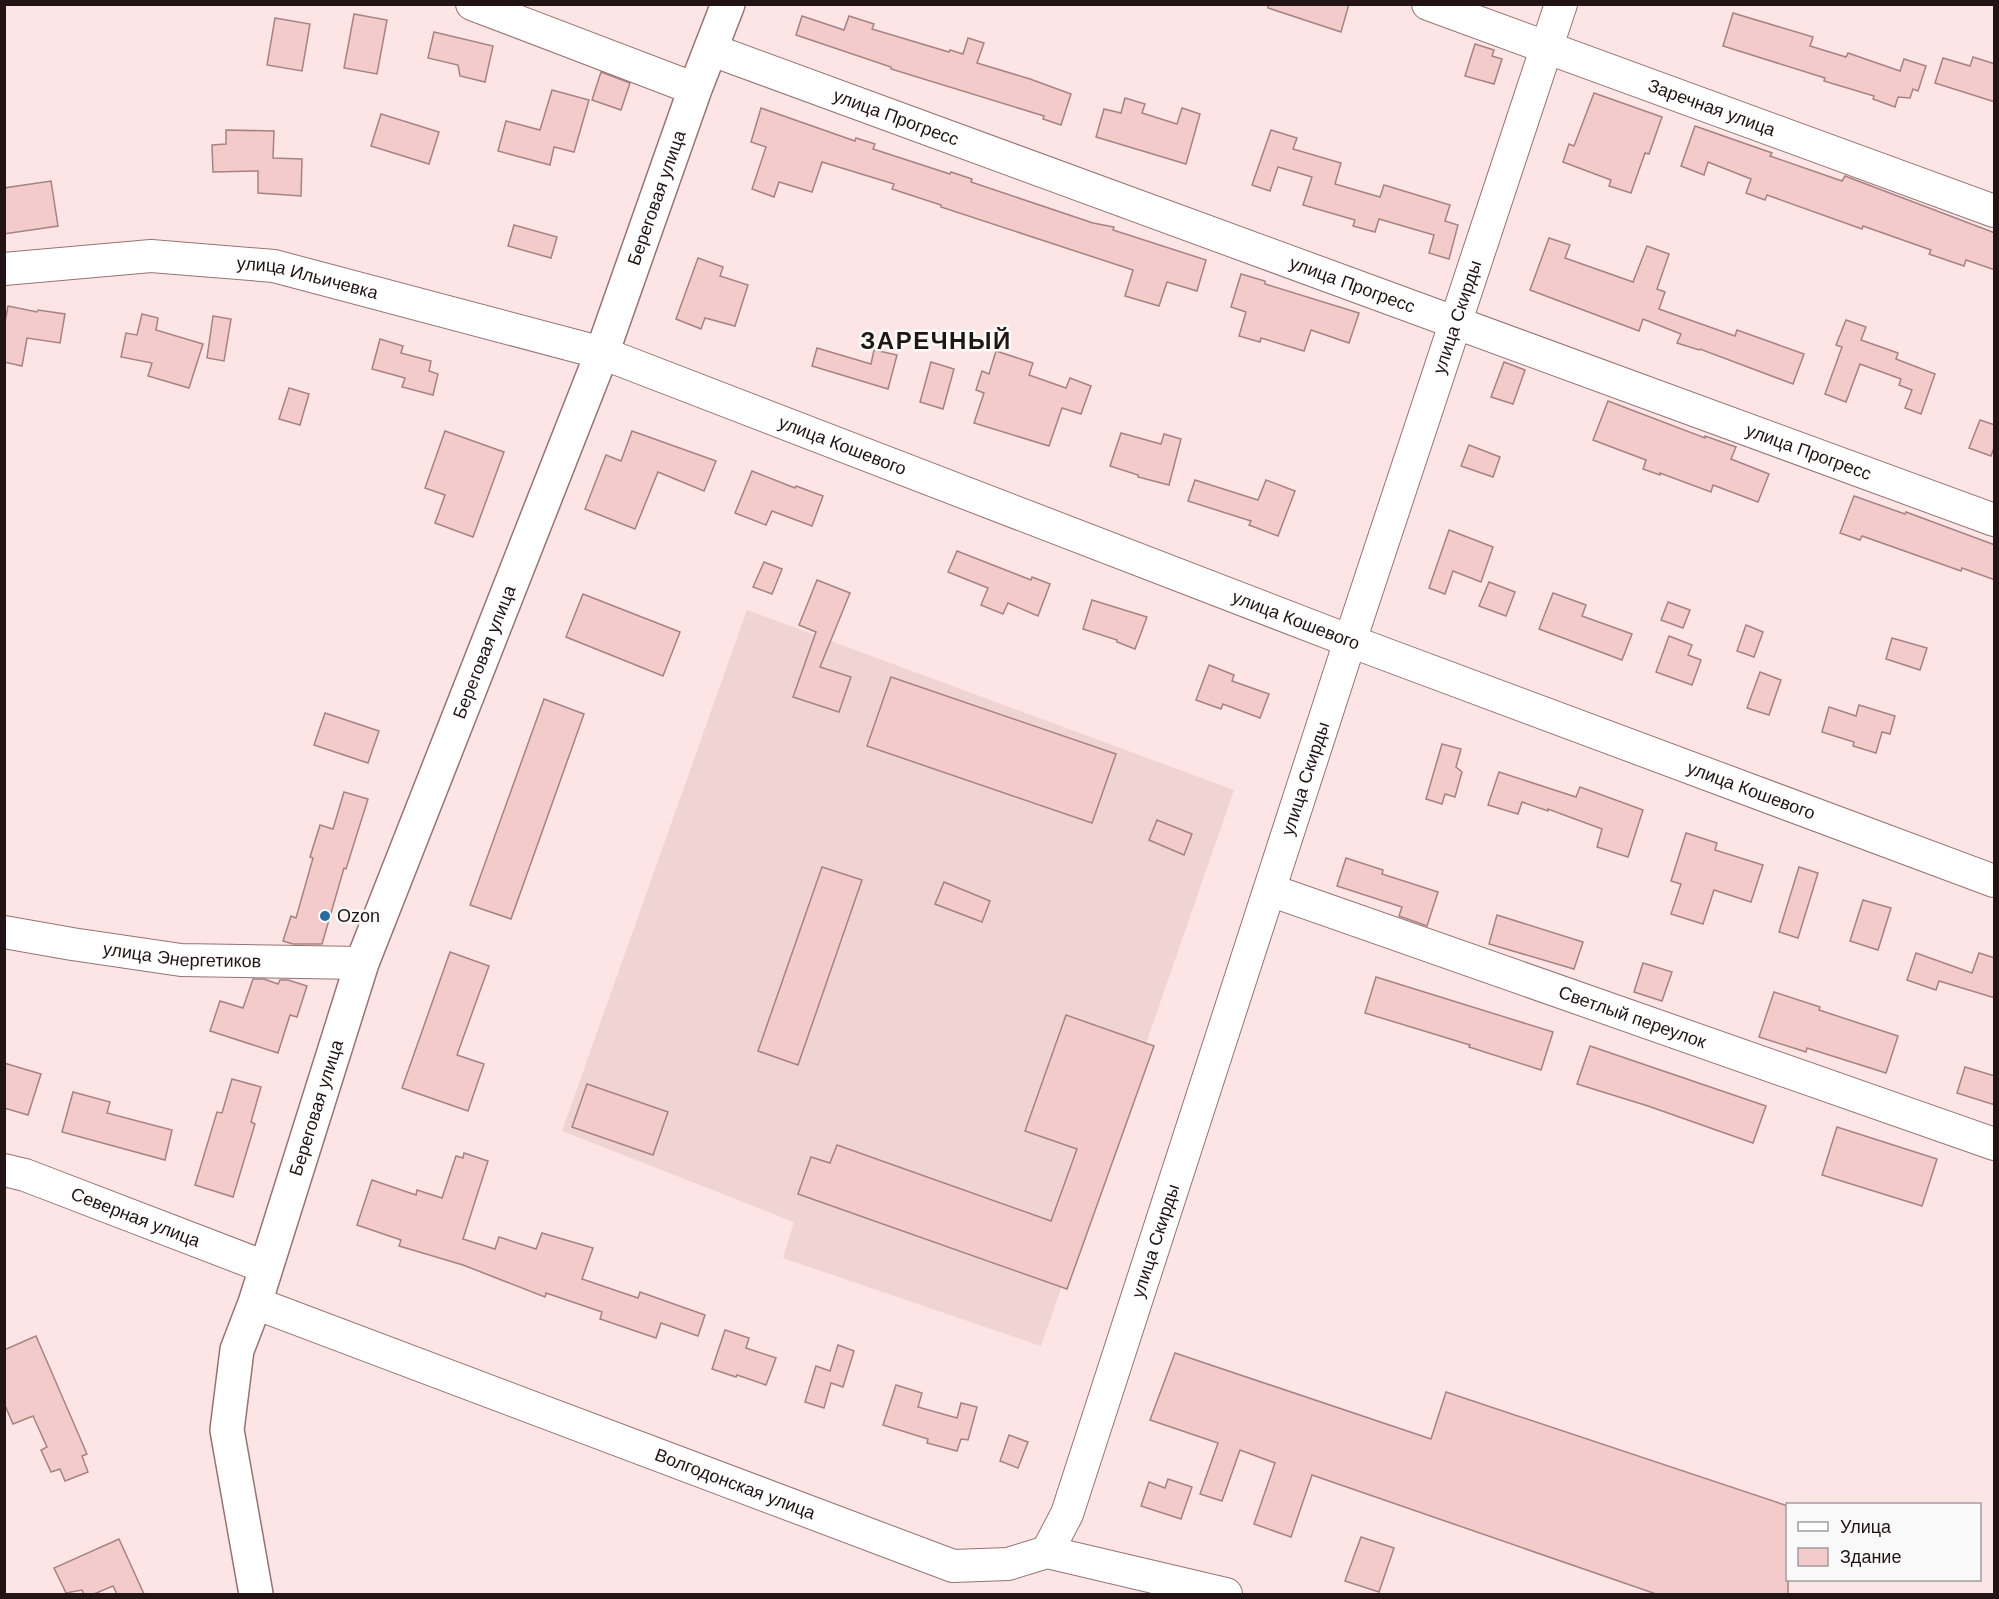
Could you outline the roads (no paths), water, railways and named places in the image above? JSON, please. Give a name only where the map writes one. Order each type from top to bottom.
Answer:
[{"type":"main road","name":"Береговая улица","points":[[256,1594],[227,1430],[237,1350],[255,1303],[362,963],[602,353],[695,89],[728,4]]},
{"type":"street","points":[[472,4],[695,89]]},
{"type":"street","name":"Заречная улица","points":[[1428,4],[1995,211]]},
{"type":"street","name":"улица Скирды","points":[[1047,1552],[1067,1514],[1350,641],[1561,4]]},
{"type":"street","name":"улица Прогресс","points":[[712,50],[1995,520]]},
{"type":"street","name":"улица Ильичевка","points":[[4,269],[151,256],[274,267],[602,353]]},
{"type":"street","name":"улица Кошевого","points":[[602,353],[1350,641],[1995,881]]},
{"type":"street","name":"Светлый переулок","points":[[1270,890],[1995,1144]]},
{"type":"street","name":"улица Энергетиков","points":[[4,932],[181,960],[362,963]]},
{"type":"street","name":"Северная улица","points":[[4,1170],[25,1175],[266,1267]]},
{"type":"street","name":"Волгодонская улица","points":[[255,1303],[953,1566],[1008,1564],[1047,1552]]},
{"type":"street","points":[[1047,1552],[1226,1594]]},
{"type":"place","name":"Ozon","points":[[325,916]]},
{"type":"district","name":"ЗАРЕЧНЫЙ","points":[[936,341]]}]
